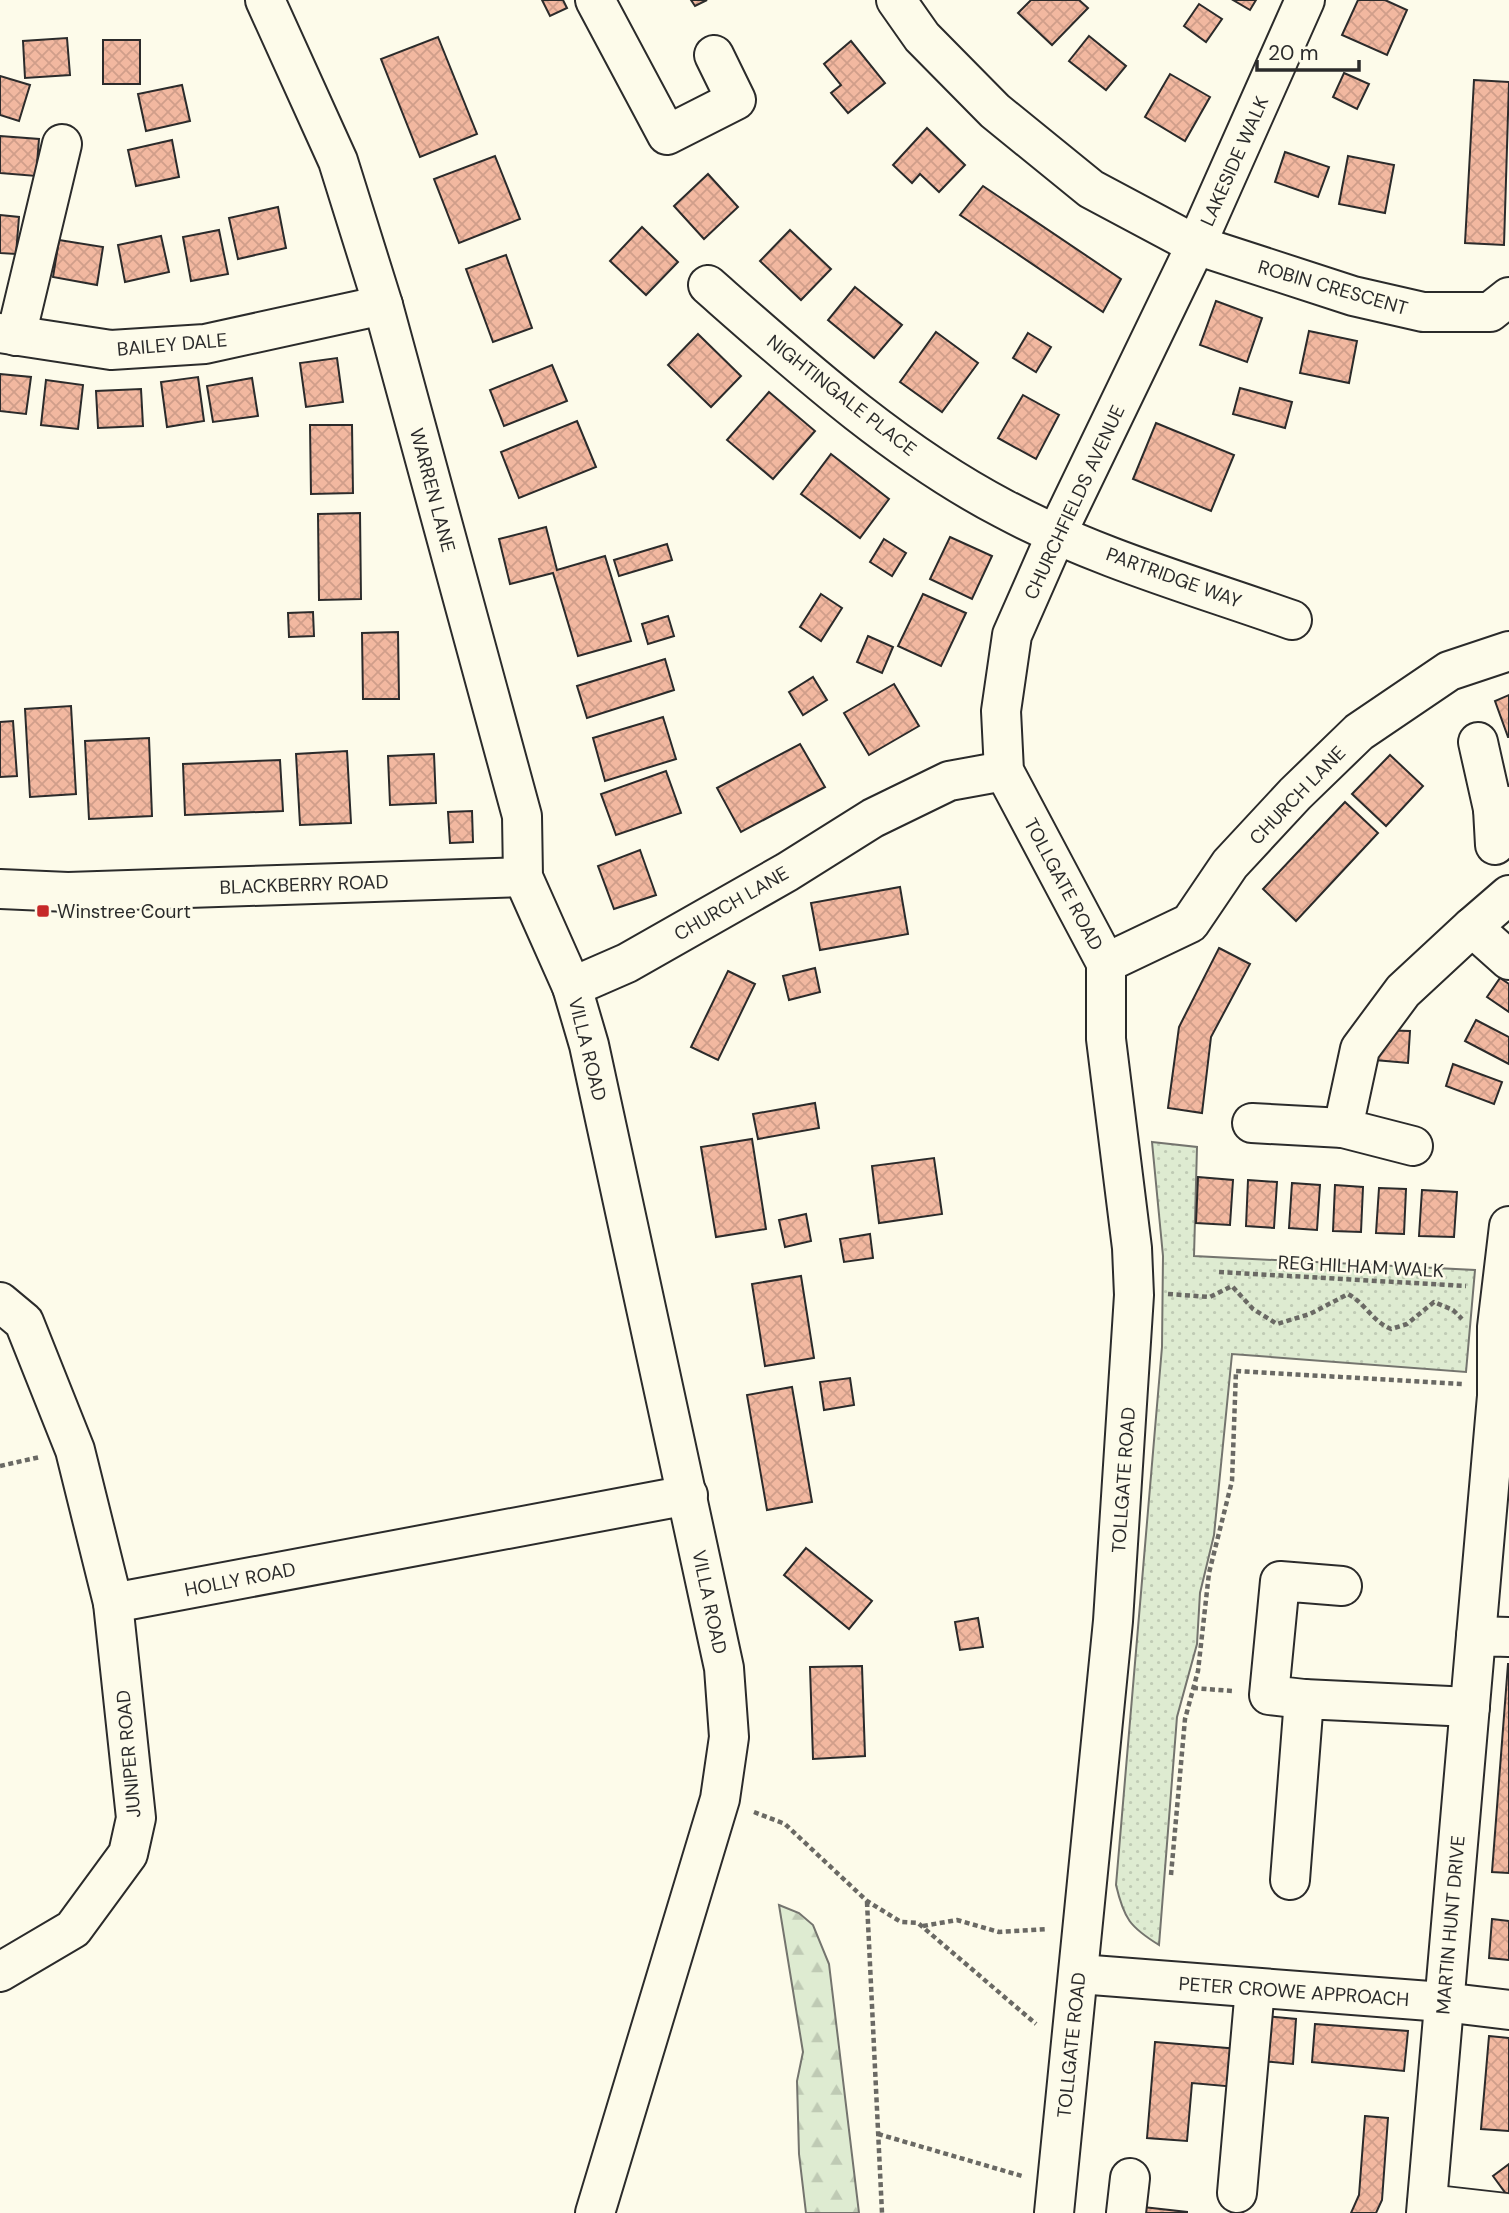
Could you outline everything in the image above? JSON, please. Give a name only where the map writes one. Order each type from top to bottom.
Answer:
[{"type":"street","name":"WARREN LANE","points":[[265,0],[338,161],[383,305],[522,816],[523,877],[572,987]]},
{"type":"street","points":[[595,0],[667,135],[736,100],[714,55]]},
{"type":"street","name":"ROBIN CRESCENT","points":[[896,0],[922,37],[1006,119],[1091,189],[1196,245],[1353,296],[1423,312],[1490,313],[1509,297]]},
{"type":"street","name":"LAKESIDE WALK","points":[[1196,245],[1306,0]]},
{"type":"street","points":[[8,335],[62,144]]},
{"type":"street","name":"CHURCHFIELDS AVENUE","points":[[1004,771],[1001,711],[1012,635],[1056,535],[1196,245]]},
{"type":"street","name":"NIGHTINGALE PLACE","points":[[708,285],[807,372],[892,438],[1002,508],[1056,535]]},
{"type":"street","name":"BAILEY DALE","points":[[8,335],[111,350],[205,344],[383,305]]},
{"type":"street","name":"PARTRIDGE WAY","points":[[1056,535],[1292,620]]},
{"type":"street","name":"CHURCH LANE","points":[[1105,963],[1189,923],[1230,864],[1359,732],[1449,671],[1509,651]]},
{"type":"street","points":[[1478,741],[1499,820]]},
{"type":"street","name":"TOLLGATE ROAD","points":[[1004,771],[1105,963],[1105,1039],[1132,1248],[1134,1295],[1113,1621],[1079,1974],[1067,2062],[1056,2201]]},
{"type":"street","name":"CHURCH LANE","points":[[572,987],[627,964],[884,813],[948,781],[1004,771]]},
{"type":"street","name":"BLACKBERRY ROAD","points":[[0,889],[68,892],[523,877]]},
{"type":"street","points":[[1343,1128],[1360,1049],[1403,991],[1509,895]]},
{"type":"street","points":[[1472,927],[1509,961]]},
{"type":"street","name":"VILLA ROAD","points":[[572,987],[589,1045],[688,1495],[724,1668],[729,1737],[720,1800],[595,2213]]},
{"type":"street","points":[[1252,1123],[1343,1128],[1413,1146]]},
{"type":"street","name":"MARTIN HUNT DRIVE","points":[[1427,2209],[1470,1707],[1493,1637],[1501,1393],[1497,1327],[1509,1226]]},
{"type":"street","points":[[0,1302],[24,1322],[75,1450],[113,1602]]},
{"type":"street","name":"HOLLY ROAD","points":[[113,1602],[688,1495]]},
{"type":"street","points":[[1342,1586],[1280,1581],[1269,1695],[1470,1707]]},
{"type":"street","name":"JUNIPER ROAD","points":[[0,1972],[73,1929],[128,1854],[136,1818],[113,1602]]},
{"type":"street","points":[[1290,1880],[1304,1699]]},
{"type":"street","name":"PETER CROWE APPROACH","points":[[1079,1974],[1443,2002],[1509,2010]]},
{"type":"street","points":[[1237,2193],[1255,1988]]},
{"type":"street","points":[[1427,2209],[1506,2213]]},
{"type":"path","name":"REG HILHAM WALK","points":[[1219,1272],[1502,1288]]},
{"type":"path","points":[[1134,1295],[1172,1293],[1210,1297],[1232,1286],[1253,1310],[1277,1324],[1310,1314],[1348,1294],[1359,1300],[1376,1323],[1391,1329],[1407,1324],[1434,1303],[1453,1310],[1471,1328],[1497,1327]]},
{"type":"path","points":[[1171,1875],[1185,1719],[1198,1671],[1209,1573],[1233,1481],[1236,1371],[1501,1393]]},
{"type":"path","points":[[720,1800],[785,1824],[867,1901],[901,1922],[918,1923],[922,1926],[978,1977],[1029,2017],[1067,2062]]},
{"type":"path","points":[[867,1901],[882,2213]]},
{"type":"path","points":[[922,1926],[957,1920],[999,1932],[1083,1928]]},
{"type":"path","points":[[878,2134],[1018,2174],[1056,2201]]},
{"type":"green space","points":[[1152,1142],[1197,1147],[1194,1256],[1475,1270],[1466,1372],[1232,1354],[1214,1535],[1200,1593],[1197,1644],[1177,1717],[1159,1945],[1141,1933],[1130,1921],[1125,1914],[1116,1885],[1162,1347],[1163,1256]]},
{"type":"green space","points":[[779,1905],[799,1913],[813,1925],[829,1964],[859,2213],[806,2213],[799,2154],[797,2081],[803,2052]]},
{"type":"building","points":[[542,0],[563,0],[567,8],[550,16]]},
{"type":"building","points":[[691,0],[707,0],[695,6]]},
{"type":"building","points":[[1031,0],[1079,0],[1088,8],[1052,45],[1018,13]]},
{"type":"building","points":[[1233,0],[1256,0],[1250,10]]},
{"type":"building","points":[[1358,0],[1385,0],[1407,10],[1387,55],[1342,35]]},
{"type":"building","points":[[1199,4],[1222,19],[1206,42],[1184,26]]},
{"type":"building","points":[[1089,36],[1126,66],[1106,90],[1069,61]]},
{"type":"building","points":[[438,37],[477,134],[420,157],[381,59]]},
{"type":"building","points":[[67,38],[70,75],[25,78],[23,41]]},
{"type":"building","points":[[103,40],[140,40],[140,84],[103,84]]},
{"type":"building","points":[[851,41],[885,83],[848,113],[831,93],[841,85],[824,64]]},
{"type":"building","points":[[1344,73],[1369,84],[1357,109],[1333,97]]},
{"type":"building","points":[[1170,74],[1210,97],[1185,141],[1145,117]]},
{"type":"building","points":[[0,76],[30,85],[19,121],[0,115]]},
{"type":"building","points":[[1474,80],[1509,82],[1504,245],[1465,243]]},
{"type":"building","points":[[182,85],[190,121],[146,131],[138,94]]},
{"type":"building","points":[[927,128],[965,165],[939,192],[920,174],[912,183],[893,165]]},
{"type":"building","points":[[0,136],[39,139],[36,176],[0,173]]},
{"type":"building","points":[[172,140],[179,177],[136,186],[128,150]]},
{"type":"building","points":[[1285,152],[1329,167],[1318,197],[1275,182]]},
{"type":"building","points":[[495,156],[520,219],[459,243],[434,179]]},
{"type":"building","points":[[1348,156],[1394,165],[1385,213],[1339,204]]},
{"type":"building","points":[[708,174],[738,207],[704,239],[674,206]]},
{"type":"building","points":[[983,186],[1121,279],[1103,312],[960,215]]},
{"type":"building","points":[[278,207],[286,248],[238,259],[229,218]]},
{"type":"building","points":[[0,215],[19,217],[16,254],[0,253]]},
{"type":"building","points":[[642,227],[678,262],[646,295],[610,261]]},
{"type":"building","points":[[219,230],[228,274],[191,281],[183,237]]},
{"type":"building","points":[[790,230],[831,269],[801,300],[760,261]]},
{"type":"building","points":[[161,236],[169,272],[125,282],[118,245]]},
{"type":"building","points":[[59,240],[103,247],[97,285],[53,277]]},
{"type":"building","points":[[506,255],[532,328],[493,342],[466,269]]},
{"type":"building","points":[[855,287],[902,325],[874,358],[828,320]]},
{"type":"building","points":[[1216,301],[1262,318],[1247,362],[1200,345]]},
{"type":"building","points":[[1309,331],[1357,341],[1349,383],[1300,373]]},
{"type":"building","points":[[936,332],[978,363],[942,412],[900,382]]},
{"type":"building","points":[[1028,333],[1051,347],[1036,372],[1013,358]]},
{"type":"building","points":[[698,334],[741,376],[711,407],[668,365]]},
{"type":"building","points":[[337,358],[343,402],[306,407],[300,363]]},
{"type":"building","points":[[552,365],[567,401],[504,426],[490,390]]},
{"type":"building","points":[[0,374],[31,377],[26,414],[0,411]]},
{"type":"building","points":[[198,377],[204,421],[167,427],[161,382]]},
{"type":"building","points":[[252,378],[258,416],[213,422],[207,386]]},
{"type":"building","points":[[46,380],[83,385],[78,429],[41,425]]},
{"type":"building","points":[[1240,388],[1292,402],[1285,428],[1233,414]]},
{"type":"building","points":[[141,389],[143,426],[98,428],[96,391]]},
{"type":"building","points":[[769,392],[815,431],[773,479],[727,440]]},
{"type":"building","points":[[1023,395],[1059,415],[1036,459],[998,438]]},
{"type":"building","points":[[577,421],[596,467],[519,498],[501,452]]},
{"type":"building","points":[[1156,423],[1234,455],[1211,511],[1133,479]]},
{"type":"building","points":[[310,425],[352,425],[353,493],[311,494]]},
{"type":"building","points":[[831,454],[889,499],[860,538],[801,494]]},
{"type":"building","points":[[360,513],[361,599],[319,600],[318,514]]},
{"type":"building","points":[[546,527],[557,570],[605,556],[631,641],[578,656],[553,573],[510,584],[499,539]]},
{"type":"building","points":[[950,537],[992,556],[972,599],[930,579]]},
{"type":"building","points":[[884,539],[906,553],[892,576],[870,562]]},
{"type":"building","points":[[667,544],[672,560],[619,576],[614,560]]},
{"type":"building","points":[[821,594],[842,608],[821,641],[800,627]]},
{"type":"building","points":[[923,594],[966,613],[941,666],[898,646]]},
{"type":"building","points":[[313,612],[314,636],[289,637],[288,613]]},
{"type":"building","points":[[668,616],[674,636],[648,644],[642,624]]},
{"type":"building","points":[[398,632],[399,699],[363,699],[362,633]]},
{"type":"building","points":[[868,636],[893,647],[882,673],[857,662]]},
{"type":"building","points":[[665,659],[674,690],[587,718],[577,686]]},
{"type":"building","points":[[813,677],[827,700],[803,715],[789,692]]},
{"type":"building","points":[[894,684],[919,726],[869,755],[844,713]]},
{"type":"building","points":[[1509,695],[1509,737],[1508,737],[1495,701]]},
{"type":"building","points":[[71,706],[76,794],[30,797],[25,709]]},
{"type":"building","points":[[663,717],[676,759],[605,781],[593,738]]},
{"type":"building","points":[[13,721],[17,776],[0,777],[0,722]]},
{"type":"building","points":[[149,738],[152,816],[89,819],[85,741]]},
{"type":"building","points":[[800,744],[825,787],[741,832],[717,788]]},
{"type":"building","points":[[347,751],[351,823],[300,825],[296,754]]},
{"type":"building","points":[[434,754],[436,803],[390,805],[388,756]]},
{"type":"building","points":[[1390,755],[1423,786],[1386,826],[1352,794]]},
{"type":"building","points":[[280,760],[283,811],[185,815],[183,764]]},
{"type":"building","points":[[666,771],[681,813],[616,835],[601,794]]},
{"type":"building","points":[[1345,802],[1378,833],[1296,921],[1263,889]]},
{"type":"building","points":[[472,811],[473,842],[450,843],[448,812]]},
{"type":"building","points":[[640,850],[656,895],[614,909],[598,866]]},
{"type":"building","points":[[900,887],[908,934],[820,950],[811,903]]},
{"type":"building","points":[[1219,948],[1250,964],[1211,1037],[1202,1113],[1168,1108],[1179,1027]]},
{"type":"building","points":[[815,968],[820,992],[789,1000],[783,976]]},
{"type":"building","points":[[728,971],[755,984],[718,1060],[691,1047]]},
{"type":"building","points":[[1500,978],[1509,984],[1509,1012],[1487,997]]},
{"type":"building","points":[[1476,1020],[1509,1037],[1509,1064],[1465,1041]]},
{"type":"building","points":[[1377,1030],[1410,1031],[1408,1063],[1375,1060]]},
{"type":"building","points":[[1453,1064],[1502,1082],[1494,1104],[1446,1086]]},
{"type":"building","points":[[815,1103],[819,1128],[758,1139],[753,1114]]},
{"type":"building","points":[[752,1139],[766,1229],[716,1237],[701,1147]]},
{"type":"building","points":[[934,1158],[942,1214],[879,1223],[872,1166]]},
{"type":"building","points":[[1198,1177],[1233,1180],[1230,1225],[1196,1223]]},
{"type":"building","points":[[1248,1180],[1277,1182],[1274,1228],[1246,1226]]},
{"type":"building","points":[[1292,1183],[1320,1185],[1317,1230],[1289,1228]]},
{"type":"building","points":[[1335,1185],[1363,1187],[1361,1232],[1333,1231]]},
{"type":"building","points":[[1379,1188],[1406,1189],[1404,1234],[1376,1233]]},
{"type":"building","points":[[1422,1190],[1457,1192],[1454,1237],[1419,1236]]},
{"type":"building","points":[[806,1214],[811,1241],[785,1247],[779,1220]]},
{"type":"building","points":[[870,1234],[873,1258],[844,1262],[840,1239]]},
{"type":"building","points":[[801,1276],[814,1358],[765,1366],[752,1284]]},
{"type":"building","points":[[850,1378],[854,1405],[824,1410],[820,1382]]},
{"type":"building","points":[[792,1387],[812,1502],[767,1510],[747,1395]]},
{"type":"building","points":[[806,1548],[872,1601],[849,1629],[784,1575]]},
{"type":"building","points":[[978,1618],[983,1647],[960,1650],[955,1622]]},
{"type":"building","points":[[1509,1664],[1509,1873],[1492,1872]]},
{"type":"building","points":[[862,1666],[865,1756],[813,1759],[810,1667]]},
{"type":"building","points":[[1492,1919],[1509,1921],[1509,1960],[1489,1958]]},
{"type":"building","points":[[1264,2016],[1296,2019],[1293,2064],[1261,2061]]},
{"type":"building","points":[[1315,2024],[1408,2031],[1404,2071],[1312,2062]]},
{"type":"building","points":[[1489,2036],[1509,2038],[1509,2131],[1481,2129]]},
{"type":"building","points":[[1155,2042],[1239,2049],[1236,2087],[1192,2083],[1187,2141],[1147,2138]]},
{"type":"building","points":[[1365,2116],[1388,2118],[1382,2200],[1376,2213],[1351,2213],[1359,2195]]},
{"type":"building","points":[[1509,2164],[1509,2198],[1493,2176]]},
{"type":"building","points":[[1143,2207],[1187,2212],[1187,2213],[1142,2213]]},
{"type":"place","name":"Winstree Court","points":[[43,911]]}]
